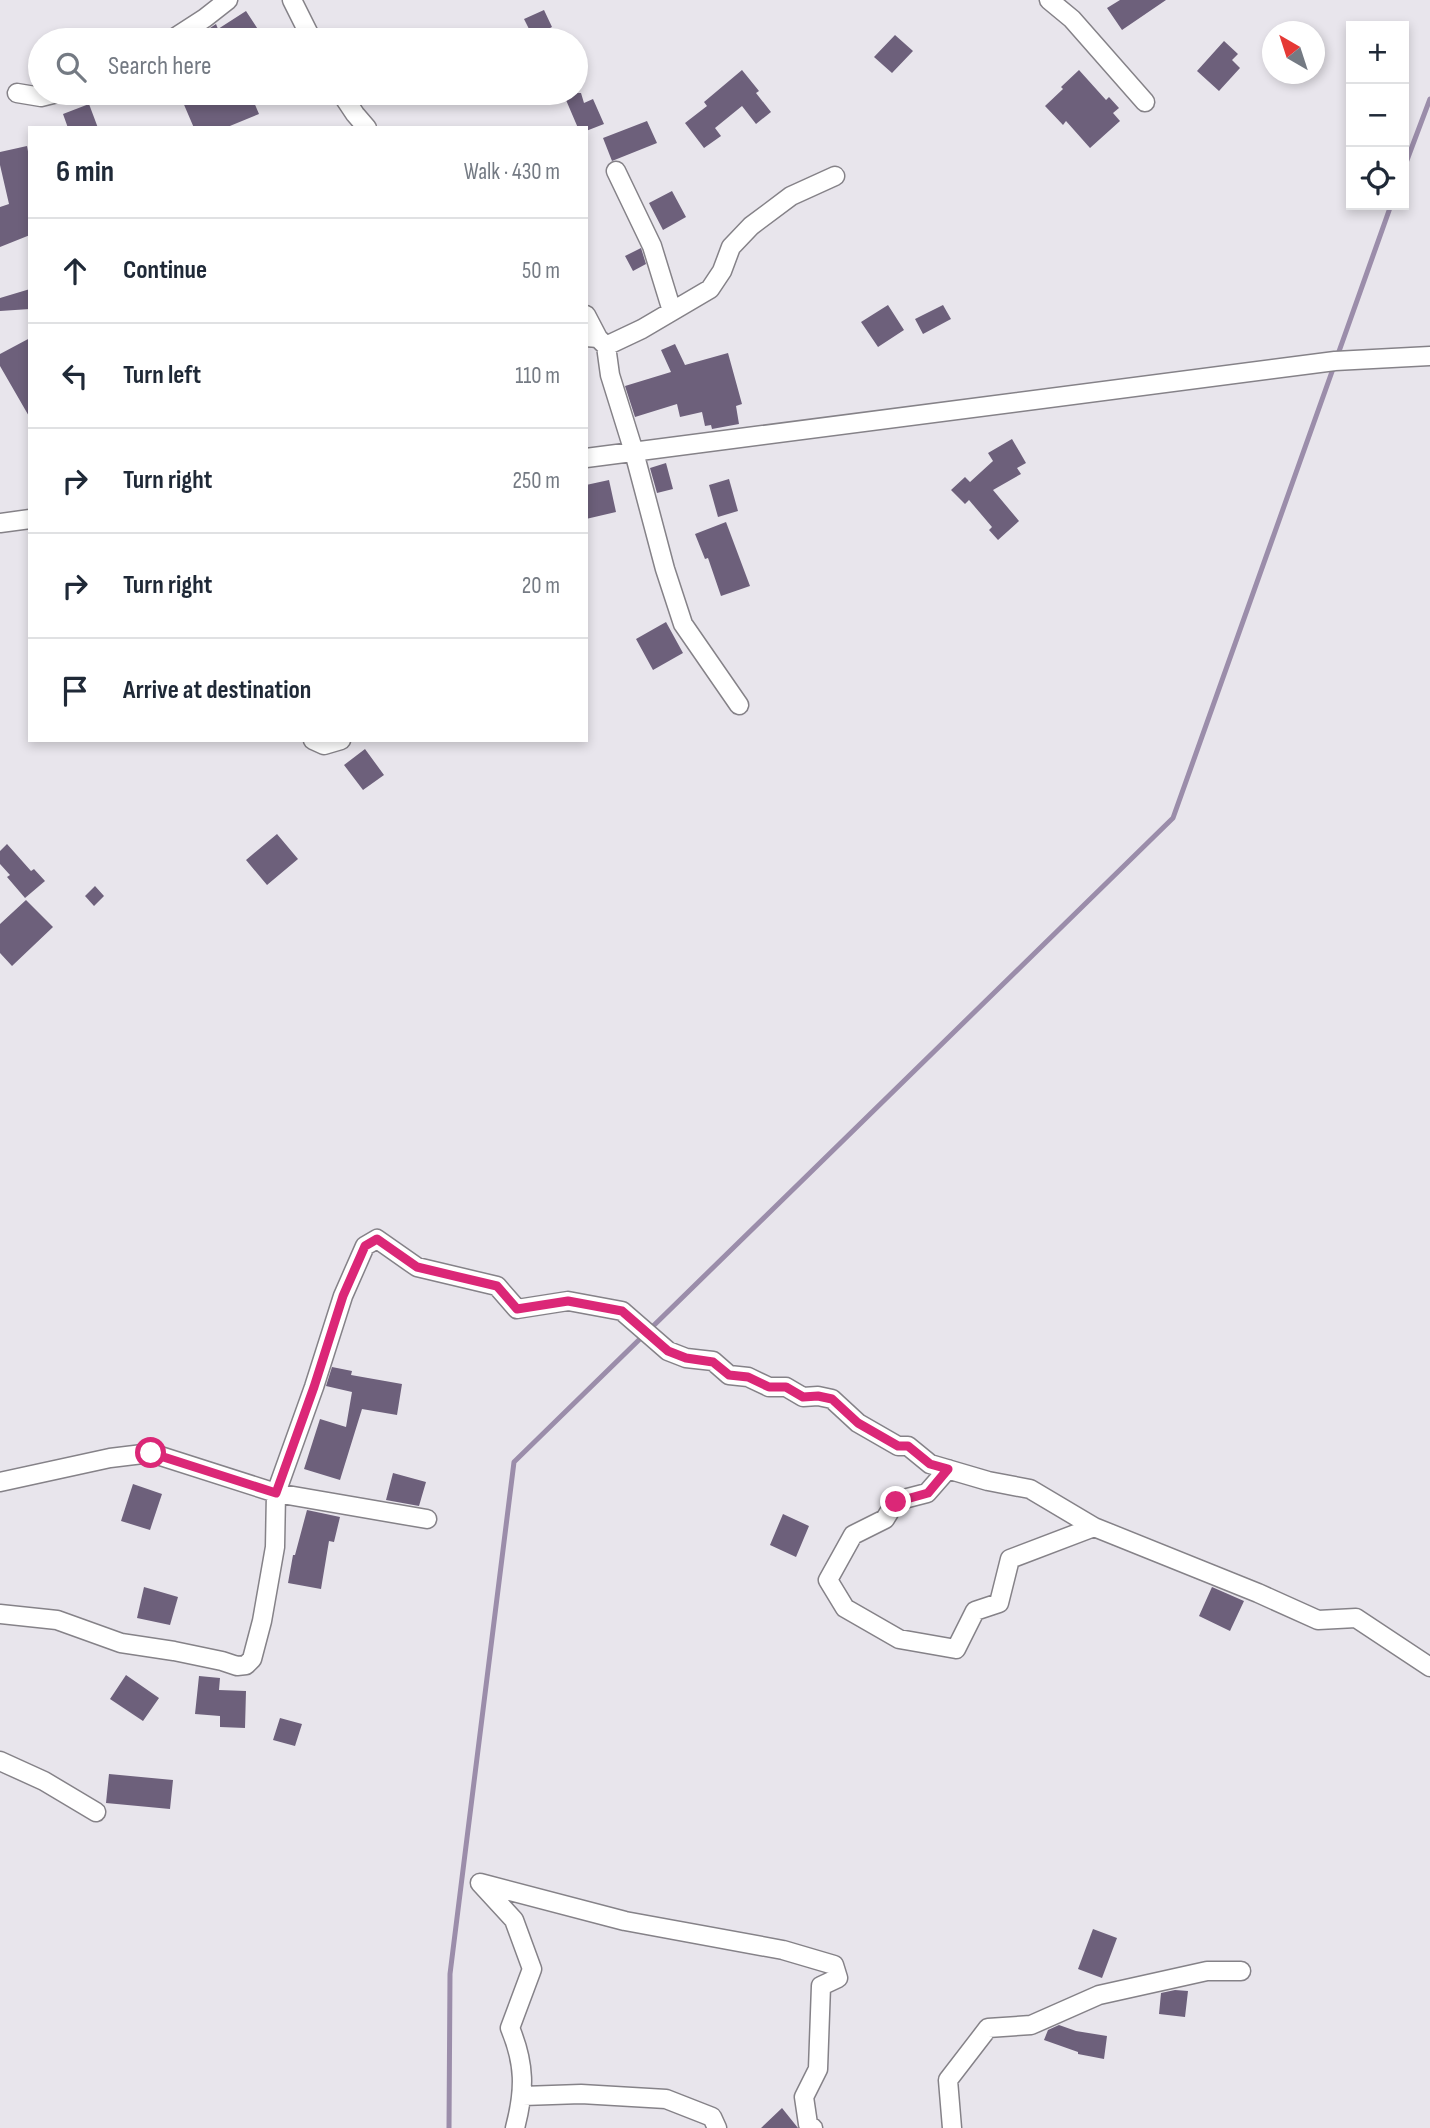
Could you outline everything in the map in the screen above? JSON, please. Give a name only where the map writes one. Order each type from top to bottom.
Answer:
[{"type":"street","points":[[189,28],[228,0]]},
{"type":"street","points":[[292,0],[306,28]]},
{"type":"street","points":[[1049,0],[1072,19],[1145,102]]},
{"type":"street","points":[[17,93],[28,95]]},
{"type":"street","points":[[347,105],[356,123]]},
{"type":"street","points":[[615,171],[652,246],[672,311]]},
{"type":"street","points":[[597,340],[672,311],[710,289],[722,271],[731,247],[751,226],[791,196],[835,177]]},
{"type":"street","points":[[588,320],[610,375],[683,624],[739,705]]},
{"type":"street","points":[[588,458],[1335,361],[1430,356]]},
{"type":"street","points":[[0,523],[28,519]]},
{"type":"street","points":[[317,742],[324,745],[334,742]]},
{"type":"street","points":[[0,1614],[57,1620],[121,1643],[174,1650],[237,1666],[246,1665],[252,1659],[275,1547],[276,1493],[343,1296],[365,1246],[377,1239],[417,1267],[497,1286],[517,1309],[568,1301],[622,1311],[668,1351],[686,1358],[713,1362],[729,1375],[748,1377],[769,1387],[786,1387],[803,1397],[832,1399],[858,1423],[898,1446],[908,1446],[930,1464],[988,1481],[1030,1489],[1094,1527],[1318,1620],[1356,1618],[1430,1667]]},
{"type":"street","points":[[0,1482],[110,1458],[151,1453],[276,1493],[427,1519]]},
{"type":"street","points":[[948,1469],[928,1493],[896,1502],[885,1519],[853,1535],[828,1580],[845,1608],[899,1639],[956,1649],[975,1611],[999,1603],[1010,1559],[1094,1527]]},
{"type":"street","points":[[0,1761],[96,1812]]},
{"type":"street","points":[[515,2128],[523,2096],[519,2049],[510,2028],[532,1969],[514,1920],[480,1883],[625,1922],[783,1950],[834,1965],[838,1978],[821,1986],[818,2069],[804,2096],[808,2124],[813,2128]]},
{"type":"street","points":[[952,2128],[948,2080],[988,2028],[1031,2025],[1099,1995],[1207,1971],[1241,1971]]},
{"type":"street","points":[[523,2096],[581,2094],[666,2099],[712,2117],[718,2128]]},
{"type":"building","points":[[1120,0],[1166,0],[1122,30],[1107,8]]},
{"type":"building","points":[[544,10],[552,27],[528,28],[524,19]]},
{"type":"building","points":[[246,11],[257,28],[220,28]]},
{"type":"building","points":[[895,35],[913,51],[892,73],[874,57]]},
{"type":"building","points":[[1224,41],[1238,54],[1232,60],[1240,68],[1219,91],[1197,71]]},
{"type":"building","points":[[742,70],[771,112],[756,124],[742,106],[715,128],[721,136],[704,148],[685,123],[707,106],[704,102]]},
{"type":"building","points":[[1079,70],[1106,100],[1109,97],[1119,108],[1113,113],[1120,121],[1090,148],[1066,121],[1063,125],[1045,106]]},
{"type":"building","points":[[593,99],[604,124],[588,130],[588,126],[577,126],[568,105],[588,105],[588,101]]},
{"type":"building","points":[[89,105],[97,126],[67,126],[63,114]]},
{"type":"building","points":[[184,105],[255,105],[259,114],[230,126],[193,126]]},
{"type":"building","points":[[647,121],[657,143],[612,161],[603,138]]},
{"type":"building","points":[[27,146],[28,151],[28,236],[0,247],[0,207],[9,204],[0,165],[0,152]]},
{"type":"building","points":[[672,191],[686,217],[663,230],[649,203]]},
{"type":"building","points":[[641,248],[646,264],[633,271],[625,256]]},
{"type":"building","points":[[28,290],[28,309],[0,311],[0,298]]},
{"type":"building","points":[[888,305],[904,330],[878,347],[861,322]]},
{"type":"building","points":[[943,305],[951,319],[923,334],[915,319]]},
{"type":"building","points":[[28,339],[28,415],[0,366],[0,354]]},
{"type":"building","points":[[675,344],[685,365],[728,353],[742,404],[736,406],[739,424],[712,429],[711,425],[705,426],[702,412],[680,417],[677,404],[635,417],[625,386],[671,372],[661,350]]},
{"type":"building","points":[[1012,439],[1026,463],[1017,468],[1021,474],[993,490],[1019,521],[998,540],[989,530],[992,527],[969,500],[965,504],[951,490],[965,477],[970,482],[993,461],[988,453]]},
{"type":"building","points":[[666,463],[673,489],[657,493],[650,468]]},
{"type":"building","points":[[729,479],[738,511],[718,517],[709,485]]},
{"type":"building","points":[[609,480],[616,512],[588,519],[588,485]]},
{"type":"building","points":[[726,522],[750,586],[721,596],[708,558],[705,559],[695,534]]},
{"type":"building","points":[[666,622],[683,653],[653,670],[636,639]]},
{"type":"building","points":[[365,749],[384,775],[363,790],[344,765]]},
{"type":"building","points":[[277,834],[298,859],[267,885],[246,860]]},
{"type":"building","points":[[7,844],[31,871],[34,869],[45,881],[25,898],[0,864],[0,851]]},
{"type":"building","points":[[95,886],[104,896],[94,906],[85,896]]},
{"type":"building","points":[[26,900],[53,927],[12,966],[0,953],[0,924]]},
{"type":"building","points":[[332,1367],[352,1371],[351,1375],[402,1384],[397,1415],[362,1409],[340,1480],[304,1469],[320,1419],[346,1427],[352,1392],[326,1386]]},
{"type":"building","points":[[393,1473],[426,1482],[419,1506],[386,1500]]},
{"type":"building","points":[[133,1484],[162,1494],[150,1530],[121,1521]]},
{"type":"building","points":[[307,1510],[340,1517],[334,1542],[329,1541],[321,1589],[288,1583],[293,1555]]},
{"type":"building","points":[[783,1514],[809,1526],[796,1557],[770,1545]]},
{"type":"building","points":[[144,1587],[178,1597],[170,1625],[137,1618]]},
{"type":"building","points":[[1212,1587],[1244,1601],[1230,1631],[1199,1616]]},
{"type":"building","points":[[126,1675],[159,1698],[143,1721],[110,1699]]},
{"type":"building","points":[[199,1676],[220,1678],[219,1690],[246,1691],[245,1728],[220,1727],[220,1716],[195,1714]]},
{"type":"building","points":[[280,1718],[302,1724],[295,1746],[273,1740]]},
{"type":"building","points":[[109,1774],[173,1780],[170,1809],[106,1803]]},
{"type":"building","points":[[1093,1929],[1117,1938],[1102,1978],[1078,1969]]},
{"type":"building","points":[[1188,1991],[1185,2017],[1159,2014],[1161,1993]]},
{"type":"building","points":[[1059,2025],[1107,2036],[1104,2059],[1078,2054],[1044,2040],[1048,2030]]},
{"type":"building","points":[[782,2108],[798,2128],[761,2128]]},
{"type":"waterway","points":[[1409,155],[1430,99]]},
{"type":"waterway","points":[[1337,357],[1389,210]]},
{"type":"waterway","points":[[449,2128],[450,1974],[514,1462],[1173,818],[1334,366]]},
{"type":"route","points":[[151,1453],[276,1493],[343,1296],[365,1246],[377,1239],[417,1267],[497,1286],[517,1309],[568,1301],[622,1311],[668,1351],[686,1358],[713,1362],[729,1375],[748,1377],[769,1387],[786,1387],[803,1397],[832,1399],[858,1423],[898,1446],[908,1446],[930,1464],[948,1469],[928,1493],[896,1502]]}]
